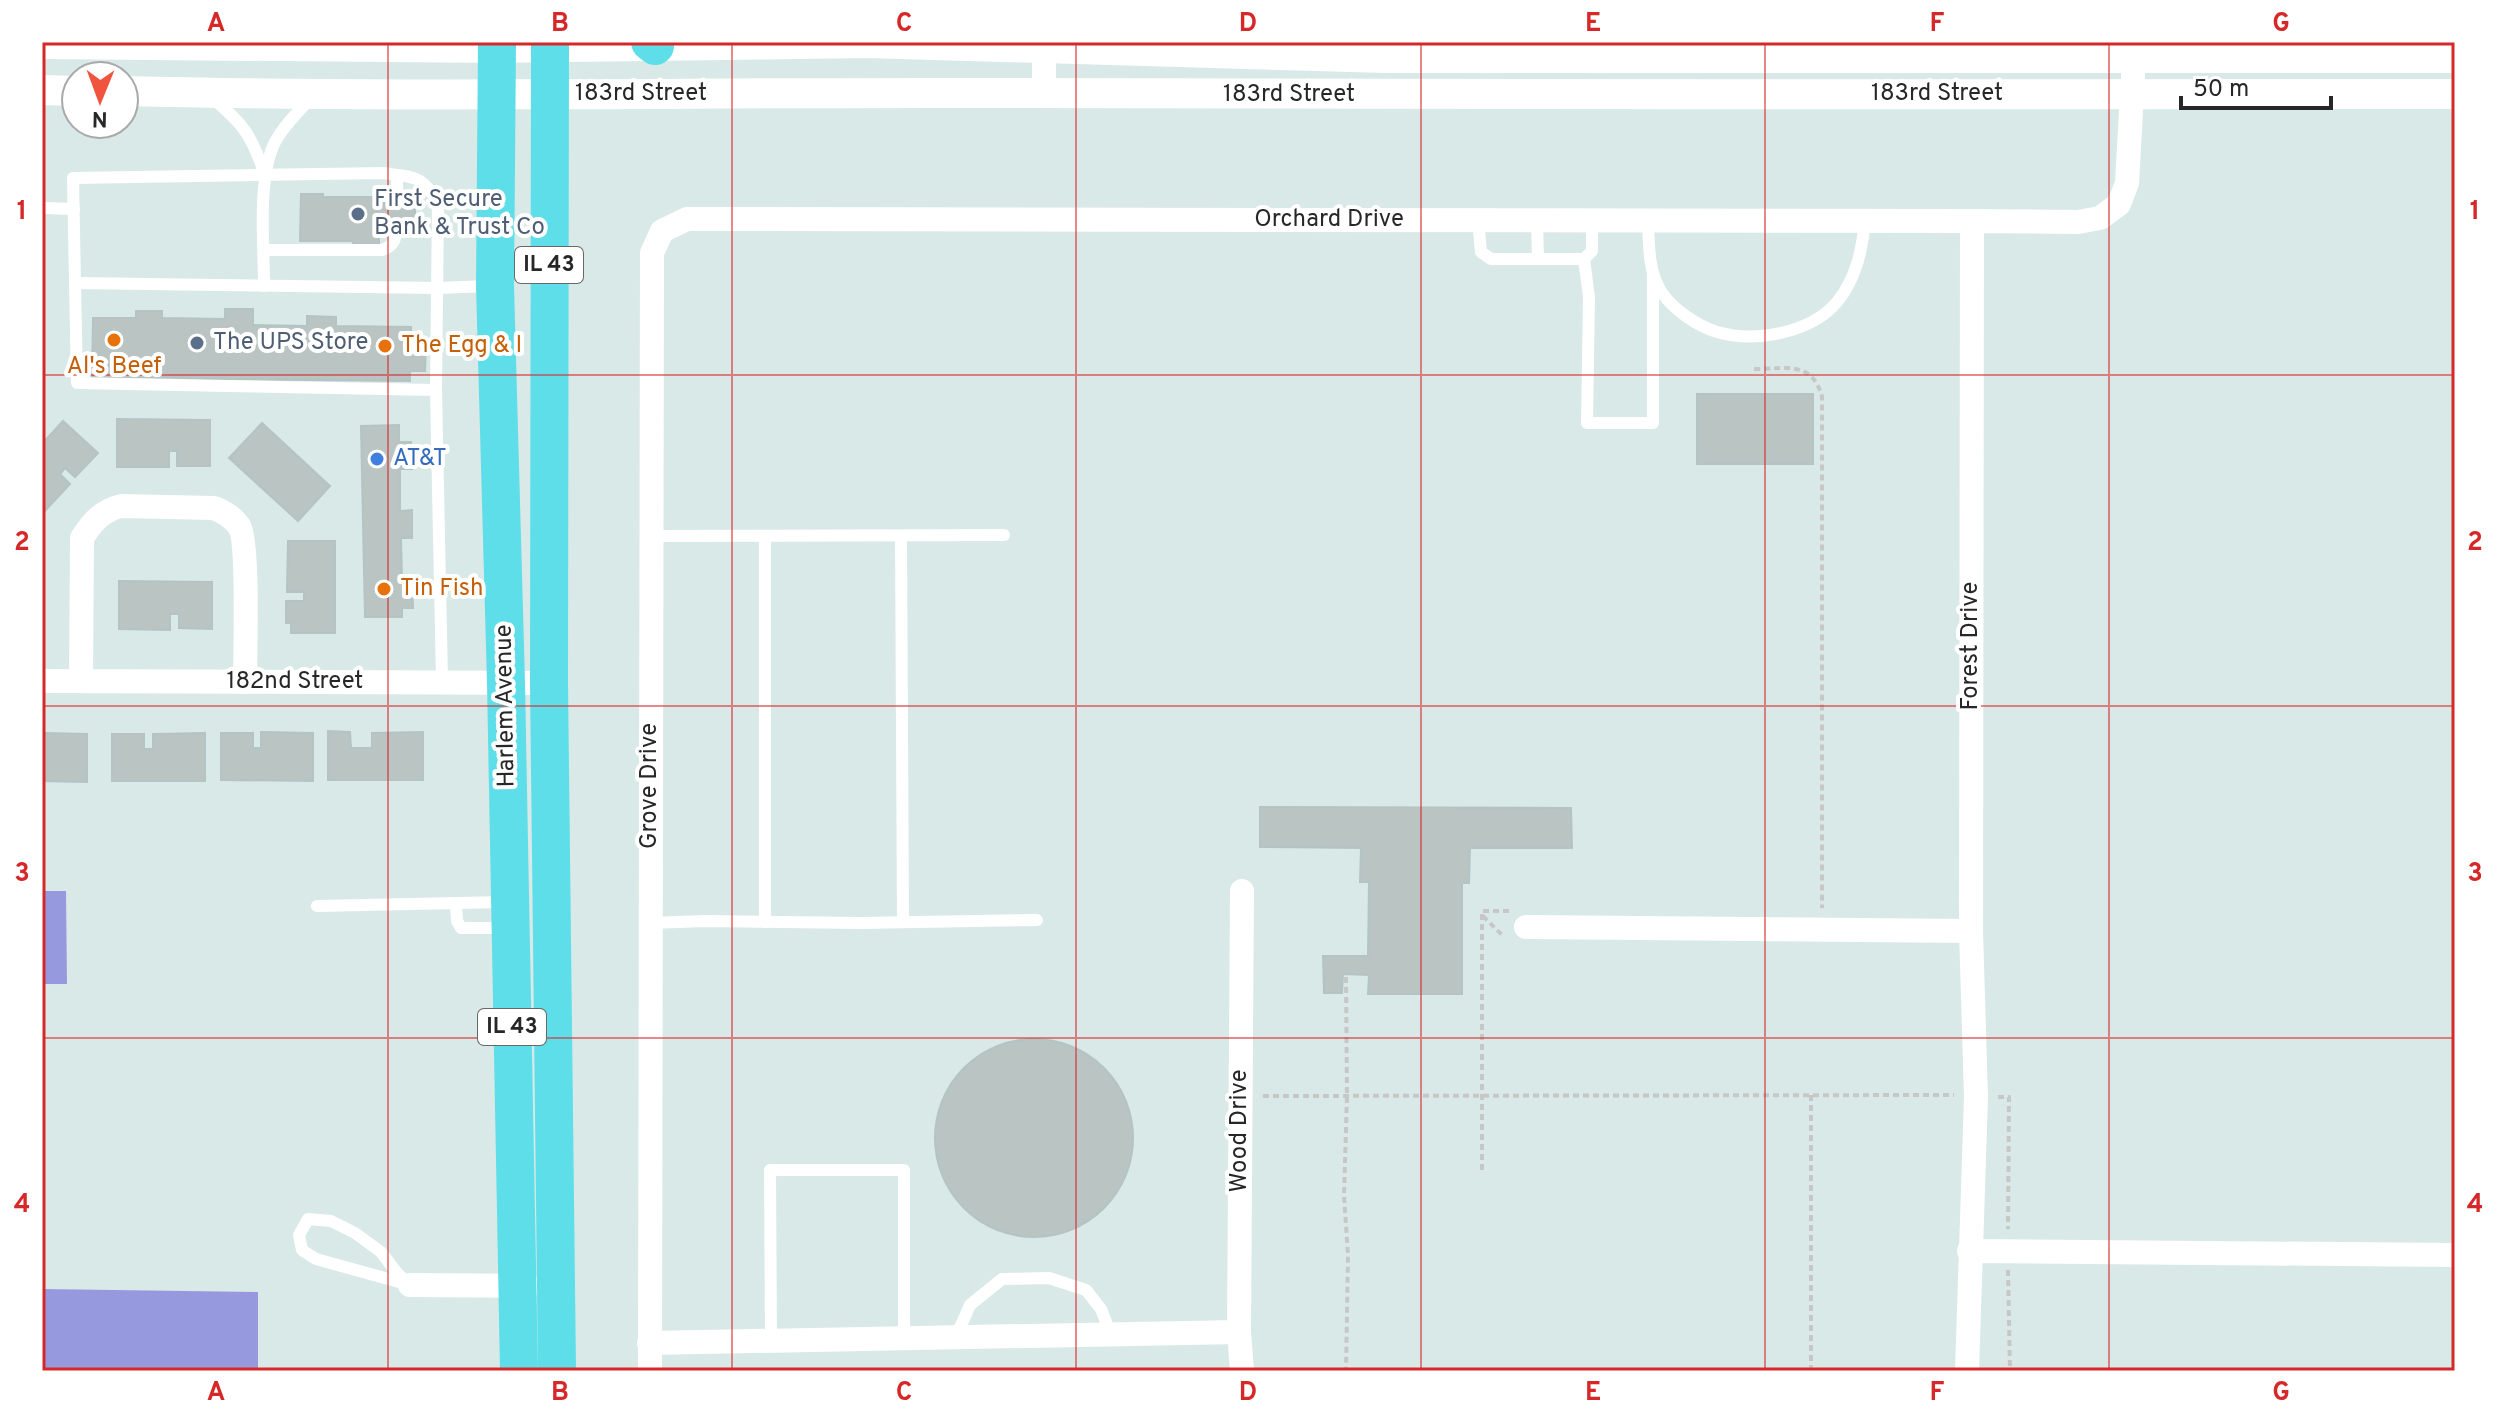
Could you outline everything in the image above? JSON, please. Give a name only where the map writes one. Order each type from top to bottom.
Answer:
[{"type":"main road","name":"Harlem Avenue","points":[[497,45],[495,286],[509,915],[537,1286],[557,1371]]},
{"type":"main road","name":"Harlem Avenue","points":[[519,1371],[537,1286],[549,683],[550,45]]},
{"type":"street","name":"183rd Street","points":[[42,44],[867,42],[1385,50],[2133,47],[2455,58]]},
{"type":"street","points":[[1044,46],[1044,94]]},
{"type":"street","points":[[1972,221],[2078,222],[2100,218],[2119,204],[2127,183],[2133,47]]},
{"type":"street","points":[[1385,50],[1385,96]]},
{"type":"street","name":"183rd Street","points":[[140,91],[1385,96],[2455,94]]},
{"type":"street","name":"Orchard Drive","points":[[687,219],[1972,221]]},
{"type":"street","name":"Grove Drive","points":[[650,1371],[652,253],[662,231],[687,219]]},
{"type":"street","name":"Forest Drive","points":[[1967,1371],[1976,1097],[1971,931],[1972,221]]},
{"type":"street","points":[[81,681],[82,538],[93,520],[107,509],[121,506],[214,508],[226,513],[241,528],[245,550],[245,682]]},
{"type":"street","name":"182nd Street","points":[[42,681],[549,683]]},
{"type":"street","name":"Wood Drive","points":[[1242,891],[1239,1332],[1242,1371]]},
{"type":"street","points":[[1519,919],[1971,931]]},
{"type":"street","points":[[1969,1251],[2455,1255]]},
{"type":"street","points":[[410,1285],[537,1286]]},
{"type":"street","points":[[649,1343],[1239,1332]]},
{"type":"lane","points":[[264,286],[265,175],[274,144],[316,92]]},
{"type":"lane","points":[[206,93],[247,131],[265,175]]},
{"type":"lane","points":[[397,175],[397,202]]},
{"type":"lane","points":[[436,390],[77,383],[73,178],[397,175],[412,176],[429,187],[438,204],[436,390],[442,682]]},
{"type":"lane","points":[[42,208],[74,209]]},
{"type":"lane","points":[[1478,220],[1479,246],[1491,259],[1584,259],[1592,251],[1592,221]]},
{"type":"lane","points":[[1537,221],[1538,259]]},
{"type":"lane","points":[[1584,259],[1589,297],[1587,423],[1653,423],[1653,274],[1648,221]]},
{"type":"lane","points":[[1653,274],[1663,294],[1689,319],[1716,332],[1747,336],[1788,331],[1814,320],[1837,302],[1862,253],[1865,221]]},
{"type":"lane","points":[[264,250],[382,250],[390,248],[397,227]]},
{"type":"lane","points":[[75,283],[438,288],[495,286]]},
{"type":"lane","points":[[651,536],[1004,535]]},
{"type":"lane","points":[[765,537],[765,922]]},
{"type":"lane","points":[[901,537],[903,922]]},
{"type":"lane","points":[[317,906],[456,903],[509,915]]},
{"type":"lane","points":[[456,903],[457,921],[461,928],[509,915]]},
{"type":"lane","points":[[650,923],[1037,920]]},
{"type":"lane","points":[[771,1341],[770,1170],[904,1170],[904,1338]]},
{"type":"lane","points":[[308,1219],[331,1221],[355,1233],[381,1252],[410,1285],[316,1259],[302,1250],[299,1235],[308,1219]]},
{"type":"lane","points":[[956,1337],[970,1305],[1002,1279],[1049,1278],[1086,1290],[1101,1309],[1111,1335]]},
{"type":"path","points":[[1754,369],[1805,370],[1818,381],[1822,397],[1822,911]]},
{"type":"path","points":[[1482,1170],[1482,911],[1519,919]]},
{"type":"path","points":[[1482,916],[1504,937]]},
{"type":"path","points":[[1346,977],[1346,1371]]},
{"type":"path","points":[[1811,1095],[1811,1371]]},
{"type":"path","points":[[1254,1096],[1960,1095]]},
{"type":"path","points":[[1996,1097],[2009,1097],[2010,1371]]},
{"type":"shaded area","points":[[42,891],[66,891],[67,984],[42,984]]},
{"type":"shaded area","points":[[42,1289],[258,1292],[258,1371],[42,1371]]},
{"type":"building","name":"First Secure Bank & Trust Co","points":[[301,194],[379,197],[379,202],[415,202],[415,227],[379,226],[379,246],[353,246],[353,241],[300,241]]},
{"type":"building","points":[[225,309],[253,309],[253,325],[307,326],[307,316],[336,317],[336,326],[411,327],[411,342],[426,342],[425,371],[410,371],[410,381],[92,378],[93,318],[136,318],[136,311],[162,311],[162,318],[225,319]]},
{"type":"building","points":[[1697,394],[1813,394],[1813,464],[1697,464]]},
{"type":"building","points":[[117,419],[210,420],[210,466],[177,466],[177,451],[169,451],[169,467],[117,467]]},
{"type":"building","points":[[63,421],[98,453],[75,477],[65,468],[60,474],[70,484],[42,514],[42,444]]},
{"type":"building","points":[[262,423],[330,486],[298,521],[229,458]]},
{"type":"building","points":[[399,425],[399,442],[411,442],[412,469],[400,469],[400,511],[412,510],[412,538],[401,538],[402,580],[412,579],[413,608],[402,608],[402,617],[365,617],[361,426]]},
{"type":"building","points":[[288,541],[335,541],[335,633],[291,633],[291,623],[286,623],[286,601],[304,601],[304,592],[287,592]]},
{"type":"building","points":[[119,581],[212,582],[212,629],[179,628],[179,614],[170,614],[170,630],[119,629]]},
{"type":"building","points":[[328,731],[350,732],[351,748],[372,748],[372,733],[423,732],[423,780],[328,780]]},
{"type":"building","points":[[261,732],[313,733],[313,781],[221,780],[221,733],[253,733],[253,748],[261,748]]},
{"type":"building","points":[[42,733],[87,734],[87,782],[42,781]]},
{"type":"building","points":[[205,733],[205,781],[112,781],[112,734],[144,734],[144,749],[153,749],[153,734]]},
{"type":"building","points":[[1260,807],[1571,808],[1572,848],[1470,848],[1469,883],[1462,883],[1462,994],[1368,994],[1369,975],[1343,974],[1342,993],[1324,993],[1323,956],[1368,956],[1369,882],[1360,882],[1361,848],[1260,847]]},
{"type":"building","points":[[1034,1039],[1072,1046],[1104,1068],[1126,1100],[1133,1138],[1126,1176],[1104,1208],[1072,1230],[1034,1237],[996,1230],[964,1208],[942,1176],[935,1138],[942,1100],[964,1068],[996,1046]]},
{"type":"place","name":"First Secure Bank & Trust Co","points":[[358,214]]},
{"type":"place","name":"Al's Beef","points":[[114,340]]},
{"type":"place","name":"The UPS Store","points":[[197,343]]},
{"type":"place","name":"The Egg & I","points":[[385,346]]},
{"type":"place","name":"AT&T","points":[[377,459]]},
{"type":"place","name":"Tin Fish","points":[[384,589]]}]
